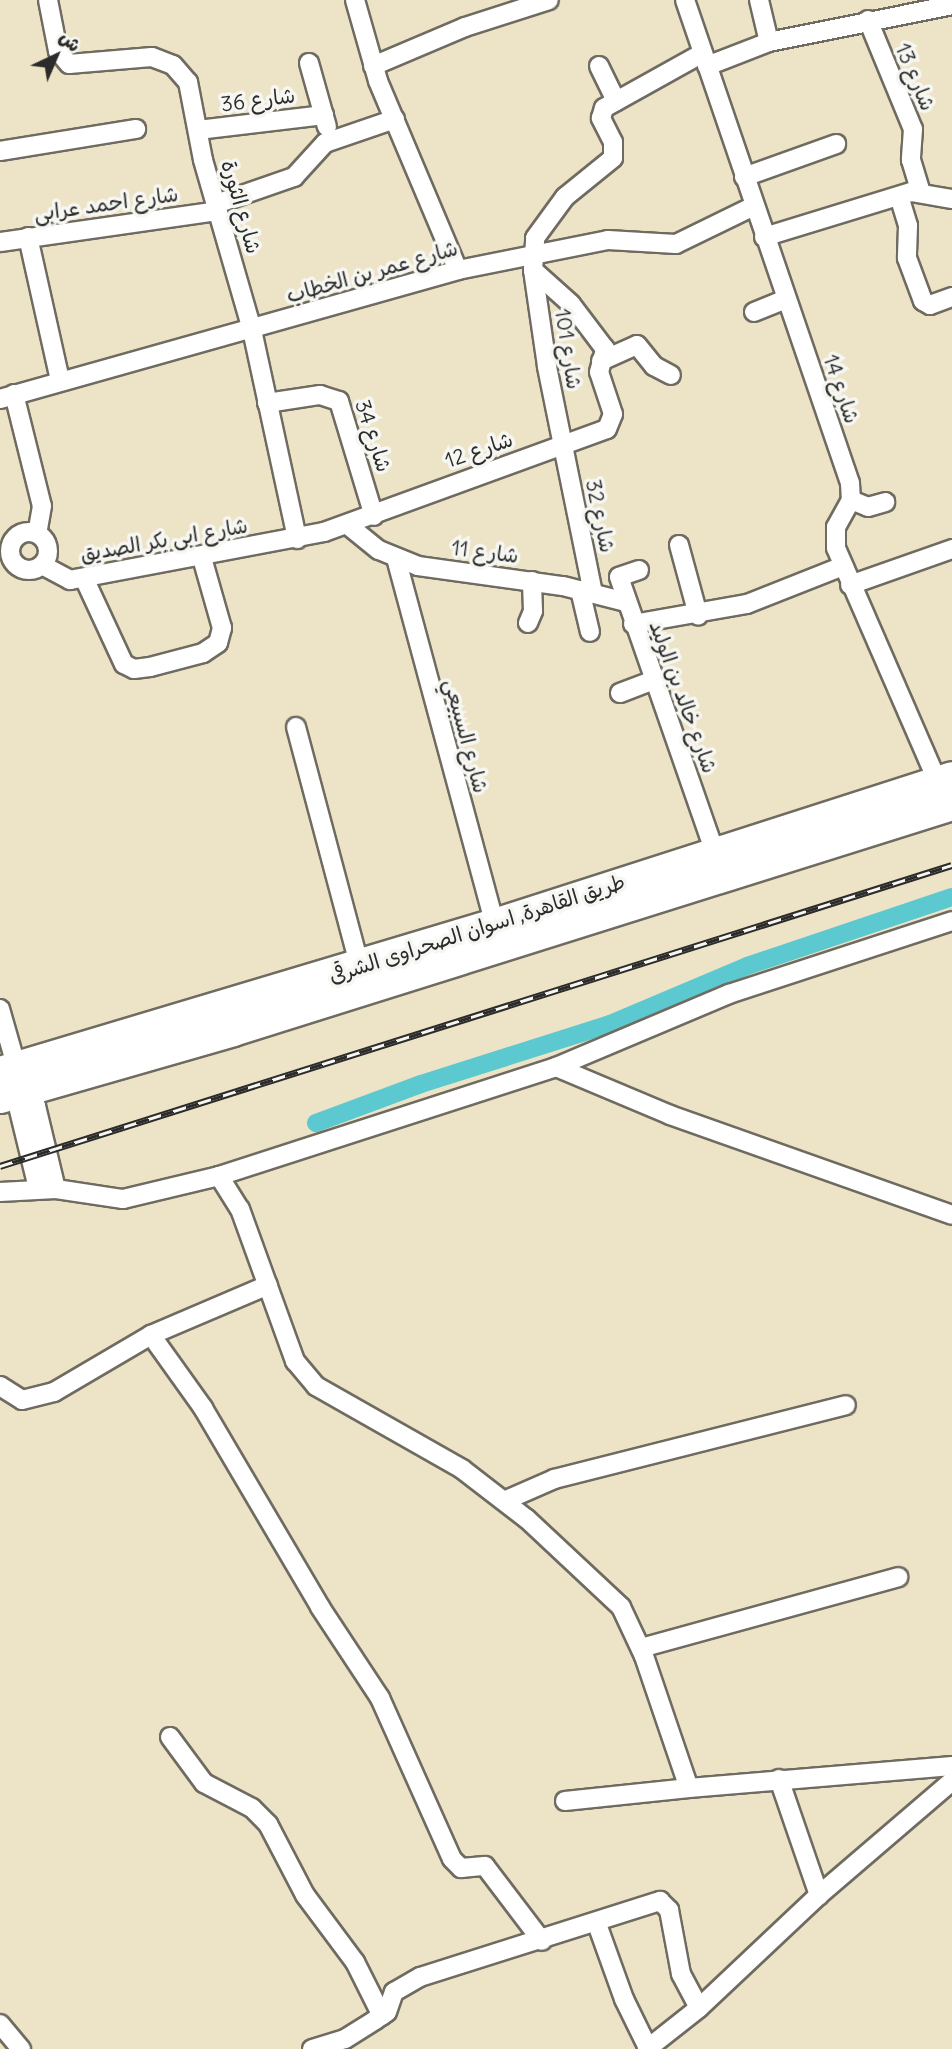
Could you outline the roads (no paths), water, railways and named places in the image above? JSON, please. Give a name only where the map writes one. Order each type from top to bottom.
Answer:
[{"type":"highway","name":"طريق القاهرة, اسوان الصحراوى الشرقى","points":[[10,1082],[715,853],[947,788]]},
{"type":"highway","name":"طريق القاهرة, اسوان الصحراوى الشرقى","points":[[10,1082],[233,1030],[947,788]]},
{"type":"street","name":"شارع الثورة","points":[[48,0],[62,58],[76,65],[163,59],[188,82],[217,208],[251,330],[297,538]]},
{"type":"street","points":[[355,0],[373,66],[458,270]]},
{"type":"street","points":[[373,66],[465,27],[548,0]]},
{"type":"street","name":"شارع 14","points":[[685,0],[850,484],[851,500]]},
{"type":"street","points":[[759,0],[769,42]]},
{"type":"street","points":[[601,361],[605,349],[534,263],[535,238],[548,216],[579,184],[613,158],[614,148],[601,113],[615,101],[705,59],[868,20],[952,5]]},
{"type":"street","name":"شارع 13","points":[[868,20],[913,129],[911,160],[921,192]]},
{"type":"street","points":[[309,62],[331,140],[395,119]]},
{"type":"street","points":[[599,66],[615,101]]},
{"type":"street","name":"شارع 36","points":[[198,130],[324,115]]},
{"type":"street","points":[[0,151],[136,128]]},
{"type":"street","name":"شارع احمد عرابى","points":[[0,242],[217,208],[295,177],[317,149],[331,140]]},
{"type":"street","points":[[744,177],[836,144]]},
{"type":"street","points":[[764,237],[899,196],[921,192],[952,199]]},
{"type":"street","points":[[899,196],[908,226],[907,258],[923,301],[934,304],[952,297]]},
{"type":"street","name":"شارع عمر بن الخطاب","points":[[7,396],[458,270],[534,263],[624,239],[676,244],[754,206]]},
{"type":"street","points":[[28,237],[61,380]]},
{"type":"street","name":"شارع 101","points":[[534,263],[562,448]]},
{"type":"street","points":[[754,312],[786,299]]},
{"type":"street","points":[[601,361],[637,345],[654,366],[671,375]]},
{"type":"street","name":"شارع 12","points":[[297,538],[349,526],[496,467],[562,448],[612,423],[598,372],[601,361]]},
{"type":"street","name":"شارع 34","points":[[267,403],[320,395],[339,401],[374,516]]},
{"type":"street","points":[[7,396],[42,506],[37,534]]},
{"type":"street","name":"شارع 32","points":[[562,448],[587,592],[590,632]]},
{"type":"street","points":[[885,502],[868,507],[851,500],[834,534],[850,585],[947,788]]},
{"type":"street","name":"شارع 11","points":[[349,526],[396,558],[442,570],[532,581],[626,601]]},
{"type":"street","points":[[24,533],[37,534],[48,548],[42,565],[25,570],[6,560],[14,540],[24,533]]},
{"type":"street","name":"شارع ابى بكر الصديق","points":[[42,565],[59,578],[84,578],[202,558],[297,538]]},
{"type":"street","points":[[679,545],[698,615]]},
{"type":"street","points":[[850,585],[952,549]]},
{"type":"street","points":[[84,578],[124,664],[149,667],[203,653],[218,643],[222,628],[202,558]]},
{"type":"street","name":"شارع السبيعي","points":[[396,558],[495,925]]},
{"type":"street","points":[[633,624],[698,615],[772,597],[843,566]]},
{"type":"street","name":"شارع خالد بن الوليد","points":[[639,570],[620,575],[626,601],[652,681],[715,853]]},
{"type":"street","points":[[528,622],[533,611],[532,581]]},
{"type":"street","points":[[620,693],[652,681]]},
{"type":"street","points":[[296,727],[360,967]]},
{"type":"street","points":[[0,1192],[47,1188],[122,1199],[219,1177],[556,1067],[729,994],[952,921]]},
{"type":"street","points":[[0,1009],[10,1082],[36,1107],[47,1188]]},
{"type":"street","points":[[556,1067],[658,1110],[952,1215]]},
{"type":"street","points":[[219,1177],[240,1209],[295,1361],[316,1386],[462,1469],[504,1501],[610,1592],[630,1622],[641,1648],[689,1788]]},
{"type":"street","points":[[1,1389],[22,1400],[54,1392],[151,1335],[268,1285]]},
{"type":"street","points":[[151,1335],[203,1408],[320,1607],[380,1698],[452,1859],[461,1868],[485,1866],[542,1941]]},
{"type":"street","points":[[504,1501],[554,1479],[846,1405]]},
{"type":"street","points":[[641,1648],[898,1577]]},
{"type":"street","points":[[170,1737],[204,1783],[252,1808],[268,1824],[304,1895],[355,1962],[382,2015]]},
{"type":"street","points":[[565,1801],[779,1779],[952,1766]]},
{"type":"street","points":[[779,1779],[819,1895]]},
{"type":"street","points":[[597,1924],[624,1998],[647,2048],[699,2008],[819,1895],[952,1781]]},
{"type":"street","points":[[312,2049],[345,2039],[382,2015],[394,1992],[420,1977],[664,1902],[681,1974],[699,2008]]},
{"type":"street","points":[[0,2024],[21,2049]]},
{"type":"waterway","points":[[316,1123],[421,1084],[610,1024],[747,966],[952,897]]},
{"type":"railway","points":[[0,1166],[952,865]]}]
